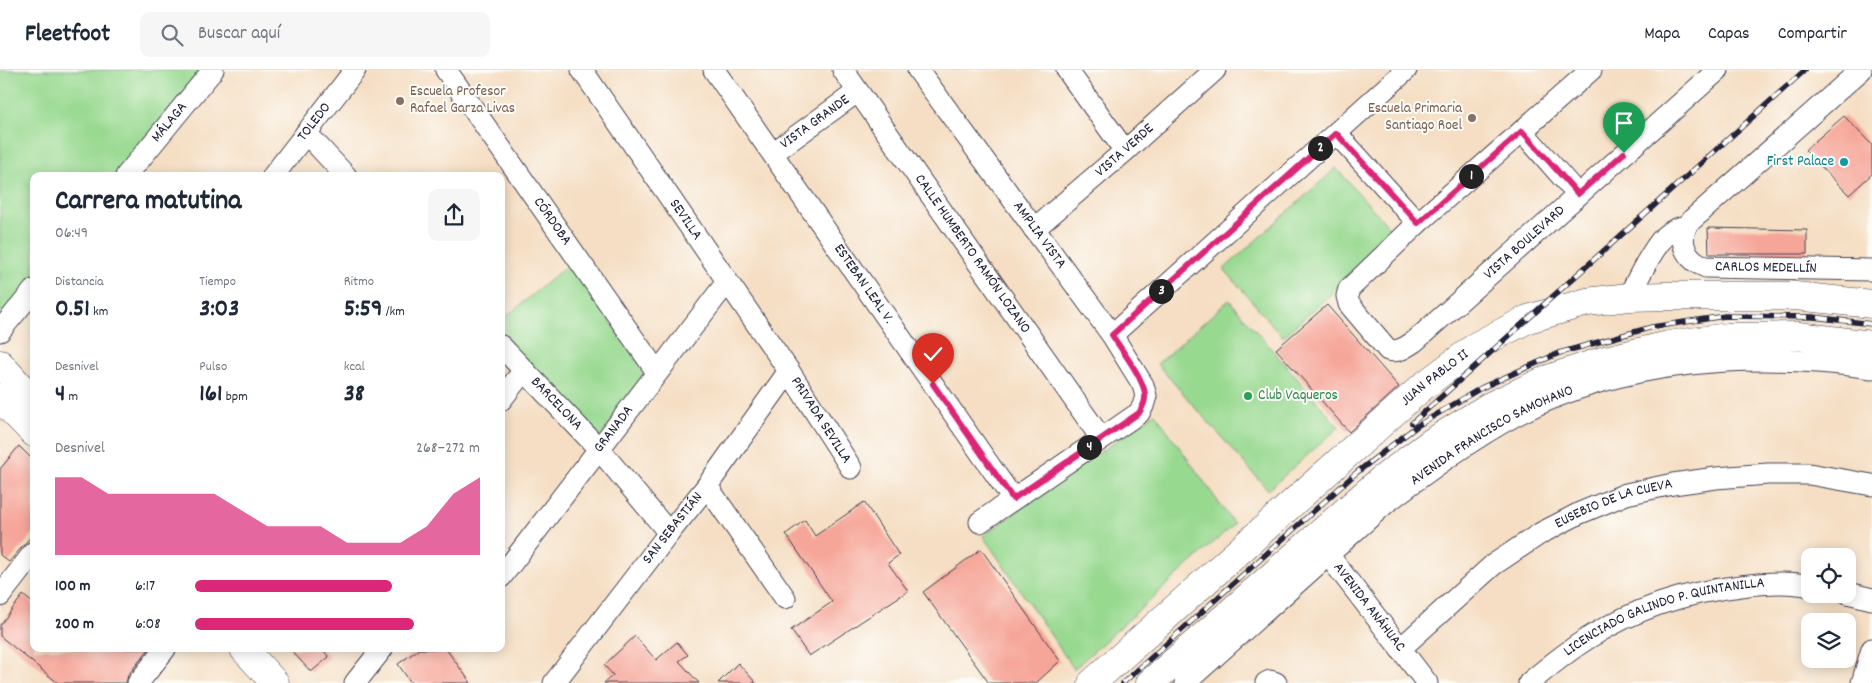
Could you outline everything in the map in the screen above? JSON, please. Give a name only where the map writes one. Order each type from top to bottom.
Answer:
[{"type":"main road","name":"JUAN PABLO II","points":[[1092,683],[1422,387],[1478,345],[1528,319],[1587,302],[1629,297],[1795,296],[1872,304]]},
{"type":"main road","points":[[1150,683],[1381,480],[1432,442],[1497,403],[1556,377],[1606,360],[1668,345],[1728,337],[1798,336],[1872,345]]},
{"type":"main road","points":[[0,364],[30,398]]},
{"type":"main road","points":[[0,398],[30,429]]},
{"type":"main road","points":[[247,652],[275,683]]},
{"type":"street","name":"MÁLAGA","points":[[129,172],[213,70]]},
{"type":"street","name":"CÓRDOBA","points":[[446,70],[657,372]]},
{"type":"street","name":"SEVILLA","points":[[582,70],[789,371]]},
{"type":"street","name":"ESTEBAN LEAL V.","points":[[714,70],[1013,499]]},
{"type":"street","name":"CALLE HUMBERTO RAMÓN LOZANO","points":[[842,70],[1101,438]]},
{"type":"street","name":"AMPLIA VISTA","points":[[918,70],[1112,335],[1143,385],[1146,396],[1139,413],[1101,438]]},
{"type":"street","points":[[1068,70],[1125,151]]},
{"type":"street","name":"VISTA VERDE","points":[[1034,228],[1125,151],[1215,70]]},
{"type":"street","points":[[1112,335],[1406,70]]},
{"type":"street","points":[[1336,133],[1418,223],[1591,70]]},
{"type":"street","name":"VISTA BOULEVARD","points":[[1418,223],[1349,288],[1347,296],[1348,304],[1388,350],[1394,352],[1414,341],[1718,70]]},
{"type":"street","points":[[1629,297],[1637,279],[1664,237],[1686,226],[1724,190],[1861,70]]},
{"type":"street","name":"TOLEDO","points":[[276,172],[353,71]]},
{"type":"street","name":"VISTA GRANDE","points":[[773,153],[858,92]]},
{"type":"street","points":[[1522,131],[1578,194]]},
{"type":"street","points":[[306,133],[342,172]]},
{"type":"street","name":"CARLOS MEDELLÍN","points":[[1686,226],[1685,248],[1691,259],[1706,267],[1872,270]]},
{"type":"street","name":"GRANADA","points":[[505,572],[727,282]]},
{"type":"street","points":[[0,331],[30,295]]},
{"type":"street","name":"BARCELONA","points":[[505,350],[599,450],[669,532]]},
{"type":"street","name":"AVENIDA FRANCISCO SAMOHANO","points":[[1185,683],[1329,556],[1387,502],[1483,434],[1517,415],[1558,397],[1607,380],[1656,368],[1769,360],[1805,361],[1872,368]]},
{"type":"street","points":[[505,395],[524,370]]},
{"type":"street","name":"PRIVADA SEVILLA","points":[[789,371],[851,468]]},
{"type":"street","name":"SAN SEBASTIÁN","points":[[554,683],[669,532],[707,486],[789,371]]},
{"type":"street","points":[[980,522],[1101,438]]},
{"type":"street","name":"EUSEBIO DE LA CUEVA","points":[[1400,648],[1493,565],[1541,533],[1580,513],[1626,494],[1690,481],[1768,474],[1809,474],[1872,485]]},
{"type":"street","points":[[707,486],[785,598]]},
{"type":"street","name":"AVENIDA ANÁHUAC","points":[[1329,556],[1427,683]]},
{"type":"street","points":[[0,596],[30,557]]},
{"type":"street","name":"LICENCIADO GALINDO P. QUINTANILLA","points":[[1529,683],[1590,636],[1635,613],[1679,596],[1760,583],[1801,584]]},
{"type":"street","points":[[1856,595],[1872,598]]},
{"type":"street","points":[[1862,683],[1872,649]]},
{"type":"street","points":[[138,683],[163,652]]},
{"type":"street","points":[[355,683],[380,652]]},
{"type":"green space","points":[[0,70],[206,70],[122,172],[30,172],[30,285],[0,321]]},
{"type":"green space","points":[[1336,168],[1396,235],[1283,337],[1224,269]]},
{"type":"green space","points":[[570,263],[645,372],[600,438],[505,341],[505,318]]},
{"type":"green space","name":"Club Vaqueros","points":[[1229,300],[1339,427],[1268,490],[1157,364]]},
{"type":"green space","points":[[1155,413],[1234,524],[1074,669],[983,536]]},
{"type":"building","name":"First Palace","points":[[1844,116],[1872,145],[1872,174],[1849,195],[1805,150]]},
{"type":"building","points":[[1708,228],[1807,230],[1807,254],[1709,254]]},
{"type":"building","name":"Club Vaqueros","points":[[1327,305],[1399,387],[1349,432],[1276,349]]},
{"type":"building","points":[[19,446],[30,457],[30,538],[9,562],[0,555],[0,469]]},
{"type":"building","points":[[864,502],[899,555],[888,563],[908,591],[809,656],[791,630],[832,602],[786,534],[805,520],[815,536]]},
{"type":"building","points":[[981,549],[1060,661],[1036,683],[989,683],[923,592]]},
{"type":"building","points":[[23,595],[30,601],[30,652],[147,652],[128,675],[126,683],[58,683],[0,636],[0,625]]},
{"type":"building","points":[[635,636],[656,660],[677,642],[688,655],[679,661],[699,683],[604,683],[613,675],[604,665]]},
{"type":"building","points":[[293,652],[325,652],[329,657],[311,672]]},
{"type":"building","points":[[415,652],[448,652],[471,683],[411,683],[398,664]]},
{"type":"building","points":[[738,663],[756,683],[718,683]]},
{"type":"railway","points":[[1412,423],[1805,70]]},
{"type":"railway","points":[[1123,683],[1356,473],[1417,426],[1481,388],[1559,353],[1652,327],[1725,316],[1813,317],[1872,324]]},
{"type":"place","name":"Escuela Profesor Rafael Garza Livas","points":[[400,101]]},
{"type":"place","name":"Escuela Primaria Santiago Roel","points":[[1472,118]]},
{"type":"place","name":"First Palace","points":[[1844,162]]},
{"type":"place","name":"Club Vaqueros","points":[[1248,396]]},
{"type":"route","points":[[933,384],[1013,499],[1139,413],[1146,396],[1143,385],[1112,335],[1336,133],[1418,223],[1522,131],[1578,194],[1624,153]]}]
